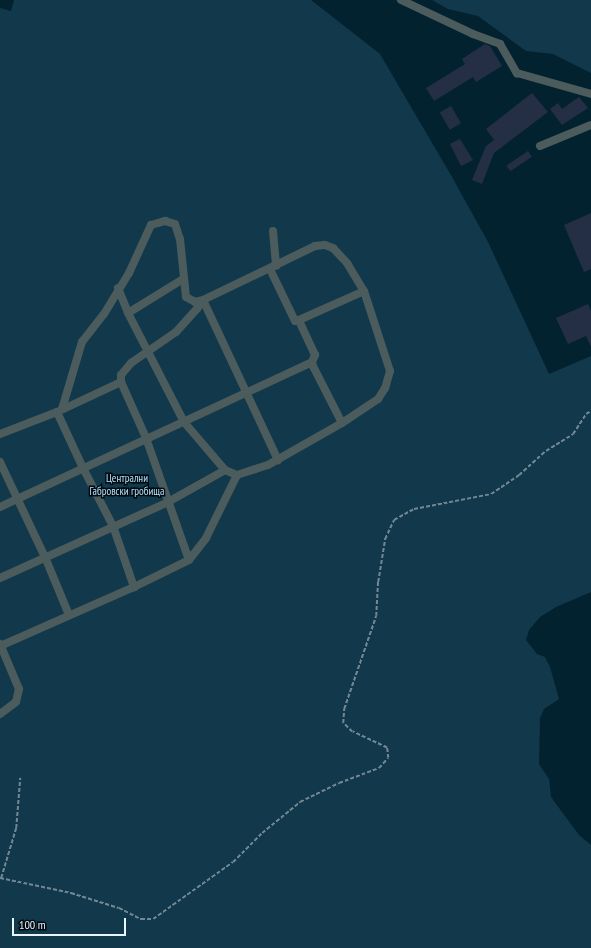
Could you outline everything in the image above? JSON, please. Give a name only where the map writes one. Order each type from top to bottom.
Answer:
[{"type":"lane","points":[[401,0],[473,34],[500,44],[517,72],[591,94]]},
{"type":"lane","points":[[540,146],[591,125]]},
{"type":"lane","points":[[118,288],[128,313],[184,422],[225,470],[237,475],[256,470],[278,460],[342,423],[378,399],[385,388],[390,371],[364,291],[347,263],[334,248],[325,245],[315,246],[203,300],[195,302],[186,297],[183,280],[180,239],[175,224],[165,221],[151,225],[128,272],[118,288],[104,314],[82,342],[60,410],[83,468],[113,526],[134,587]]},
{"type":"lane","points":[[273,231],[273,267],[295,321],[364,291]]},
{"type":"lane","points":[[128,313],[183,280]]},
{"type":"lane","points":[[189,560],[146,438],[121,382],[121,375],[126,368],[176,332],[197,309],[203,300]]},
{"type":"lane","points":[[203,300],[278,460]]},
{"type":"lane","points":[[0,507],[312,362],[315,356],[299,320]]},
{"type":"lane","points":[[312,362],[342,423]]},
{"type":"lane","points":[[0,434],[60,410],[121,382]]},
{"type":"lane","points":[[0,462],[45,557],[69,615]]},
{"type":"lane","points":[[0,578],[168,502],[225,470]]},
{"type":"lane","points":[[0,714],[16,702],[19,689],[0,645],[134,587],[189,560],[206,538],[237,475]]},
{"type":"path","points":[[20,778],[16,828],[0,878],[72,893],[119,908],[141,920],[153,919],[233,862],[262,833],[300,802],[338,783],[379,768],[388,758],[387,748],[352,732],[343,723],[344,710],[376,616],[378,582],[385,539],[394,520],[414,509],[491,494],[519,475],[546,451],[572,434],[586,414],[591,411]]},
{"type":"green space","name":"Централни Габровски гробища","points":[[14,0],[311,0],[380,54],[488,242],[549,374],[591,356],[591,592],[556,607],[540,617],[529,630],[526,640],[537,654],[545,657],[550,667],[559,699],[544,709],[540,718],[539,764],[549,779],[551,797],[579,835],[591,845],[591,948],[0,948],[0,8],[11,11]]},
{"type":"green space","points":[[432,0],[591,0],[591,73],[553,54],[526,51],[478,16],[448,9]]},
{"type":"building","points":[[485,44],[490,46],[502,66],[476,82],[473,77],[434,101],[426,88],[465,64],[462,59]]},
{"type":"building","points":[[532,93],[548,112],[494,153],[482,184],[472,180],[486,146],[494,140],[486,129]]},
{"type":"building","points":[[579,97],[588,108],[562,125],[550,109],[558,103],[562,109]]},
{"type":"building","points":[[451,106],[461,123],[450,130],[440,112]]},
{"type":"building","points":[[460,139],[473,160],[461,166],[450,144]]},
{"type":"building","points":[[528,151],[532,157],[510,171],[506,166]]},
{"type":"building","points":[[591,213],[591,269],[584,272],[564,225]]},
{"type":"building","points":[[588,304],[591,311],[591,347],[586,336],[568,344],[556,318]]}]
